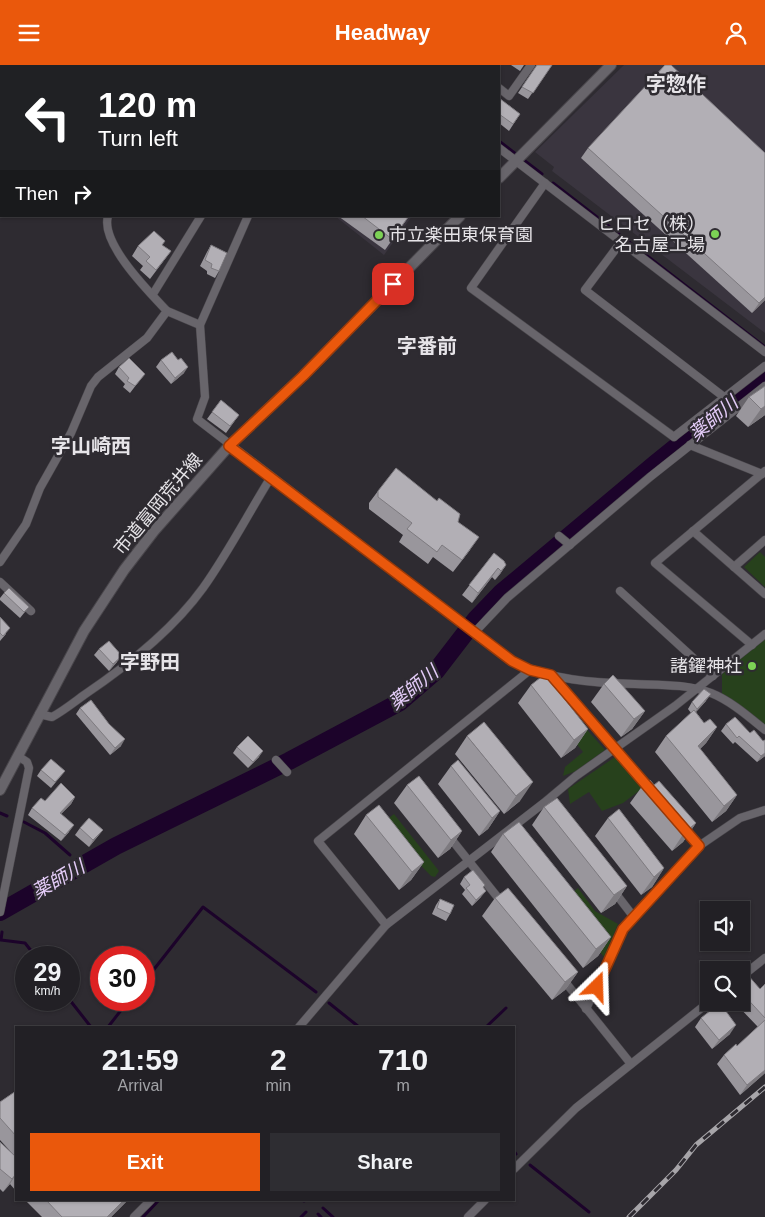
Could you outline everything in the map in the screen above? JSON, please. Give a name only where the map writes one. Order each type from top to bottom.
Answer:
[{"type":"street","points":[[500,89],[510,96],[531,65]]},
{"type":"street","points":[[500,177],[611,65]]},
{"type":"street","points":[[500,150],[765,352]]},
{"type":"street","points":[[545,183],[472,288],[675,437],[765,366]]},
{"type":"street","points":[[153,294],[200,217]]},
{"type":"street","points":[[248,217],[200,325],[205,397],[197,419],[229,446],[512,661],[530,670],[597,683],[676,686],[711,693],[727,702],[765,730]]},
{"type":"street","name":"市道富岡荒井線","points":[[0,790],[84,631],[124,570],[175,504],[229,446],[303,376],[459,217]]},
{"type":"street","points":[[107,219],[115,246],[132,273],[167,311],[200,325]]},
{"type":"street","points":[[621,242],[585,290],[724,397]]},
{"type":"street","points":[[0,562],[26,524],[40,488],[71,433],[91,387],[98,377],[147,338],[167,311]]},
{"type":"street","points":[[474,633],[503,601],[690,445],[765,386]]},
{"type":"street","points":[[690,445],[763,473],[655,563],[752,645]]},
{"type":"street","points":[[39,713],[52,717],[111,678],[136,657],[182,612],[202,589],[214,571],[271,477]]},
{"type":"street","points":[[693,531],[765,594]]},
{"type":"street","points":[[559,536],[570,545]]},
{"type":"street","points":[[734,567],[765,539]]},
{"type":"street","points":[[0,582],[31,611]]},
{"type":"street","points":[[620,591],[713,676]]},
{"type":"street","points":[[299,1026],[386,925],[468,860],[545,803],[576,776],[713,676],[765,634]]},
{"type":"street","points":[[386,925],[318,841],[404,778],[530,670]]},
{"type":"street","points":[[551,675],[661,801]]},
{"type":"street","points":[[1,908],[29,768],[27,763],[18,756]]},
{"type":"street","points":[[276,760],[287,772]]},
{"type":"street","points":[[545,803],[551,810]]},
{"type":"street","points":[[586,1009],[623,929],[633,917],[699,846],[740,818],[765,810]]},
{"type":"street","points":[[673,816],[699,846]]},
{"type":"street","points":[[442,827],[508,909]]},
{"type":"street","points":[[610,886],[633,917]]},
{"type":"street","points":[[750,970],[765,958]]},
{"type":"street","points":[[557,971],[631,1064]]},
{"type":"street","points":[[515,1168],[576,1108],[700,1010]]},
{"type":"street","points":[[134,1217],[150,1201]]},
{"type":"street","points":[[468,1217],[484,1201]]},
{"type":"shaded area","points":[[624,65],[765,65],[765,333],[552,171],[554,167],[535,152]]},
{"type":"shaded area","name":"市立楽田東保育園","points":[[336,217],[411,217],[384,255]]},
{"type":"green space","points":[[760,552],[765,557],[765,587],[744,567]]},
{"type":"green space","name":"諸鑃神社","points":[[765,639],[765,725],[722,695],[722,674]]},
{"type":"green space","points":[[581,723],[605,750],[576,771],[563,776],[565,767],[583,752],[568,733]]},
{"type":"green space","points":[[618,755],[644,787],[623,803],[602,811],[589,792],[570,804],[568,789]]},
{"type":"green space","points":[[394,814],[439,871],[435,877],[431,876],[381,824]]},
{"type":"green space","points":[[578,888],[595,911],[618,924],[604,957],[560,903]]},
{"type":"building","points":[[537,65],[552,65],[533,93],[522,87]]},
{"type":"building","name":"ヒロセ（株） 名古屋工場","points":[[665,65],[671,65],[765,153],[765,297],[759,303],[588,148]]},
{"type":"building","points":[[500,99],[520,114],[513,124],[500,115]]},
{"type":"building","points":[[363,217],[408,217],[392,239]]},
{"type":"building","points":[[154,231],[165,241],[162,245],[171,251],[156,270],[146,261],[150,257],[138,246]]},
{"type":"building","points":[[211,245],[227,253],[219,271],[211,268],[212,264],[205,260]]},
{"type":"building","points":[[172,352],[178,360],[181,358],[188,367],[175,378],[161,360]]},
{"type":"building","points":[[129,358],[145,374],[135,386],[127,381],[129,378],[119,367]]},
{"type":"building","points":[[765,386],[765,406],[761,409],[749,397]]},
{"type":"building","points":[[221,400],[239,415],[230,426],[212,412]]},
{"type":"building","points":[[396,468],[437,501],[439,498],[460,514],[458,522],[479,537],[462,560],[442,545],[437,552],[407,529],[412,523],[378,497],[378,491]]},
{"type":"building","points":[[494,553],[506,565],[501,571],[498,568],[478,593],[469,585]]},
{"type":"building","points":[[9,588],[29,607],[24,612],[4,593]]},
{"type":"building","points":[[0,617],[10,628],[3,636],[0,633]]},
{"type":"building","points":[[109,641],[122,656],[113,664],[99,649]]},
{"type":"building","points":[[545,674],[588,729],[574,740],[531,685]]},
{"type":"building","points":[[613,675],[645,711],[634,719],[604,684]]},
{"type":"building","points":[[704,689],[711,694],[697,709],[692,702]]},
{"type":"building","points":[[91,700],[109,724],[125,739],[115,748],[80,708]]},
{"type":"building","points":[[694,710],[704,723],[710,719],[717,727],[698,746],[737,795],[724,806],[666,736]]},
{"type":"building","points":[[735,717],[750,733],[754,730],[763,741],[765,740],[765,753],[761,756],[739,736],[737,738],[726,724]]},
{"type":"building","points":[[484,722],[533,782],[516,796],[467,736]]},
{"type":"building","points":[[248,736],[263,751],[253,762],[237,747]]},
{"type":"building","points":[[51,759],[65,771],[55,782],[41,770]]},
{"type":"building","points":[[458,760],[500,811],[492,818],[451,766]]},
{"type":"building","points":[[419,776],[462,831],[451,840],[407,785]]},
{"type":"building","points":[[650,780],[654,785],[659,781],[696,823],[684,833],[643,785]]},
{"type":"building","points":[[61,783],[75,797],[60,813],[74,825],[65,835],[32,808],[41,798],[45,801]]},
{"type":"building","points":[[557,798],[627,886],[614,895],[544,807]]},
{"type":"building","points":[[379,805],[424,862],[412,872],[366,815]]},
{"type":"building","points":[[619,809],[664,868],[654,877],[608,818]]},
{"type":"building","points":[[89,818],[103,830],[93,840],[80,828]]},
{"type":"building","points":[[519,822],[611,937],[596,949],[503,834]]},
{"type":"building","points":[[473,870],[485,885],[483,887],[486,891],[476,900],[466,888],[470,885],[464,877]]},
{"type":"building","points":[[508,888],[578,972],[565,982],[495,898]]},
{"type":"building","points":[[440,899],[454,905],[450,914],[437,908]]},
{"type":"building","points":[[750,977],[760,989],[765,984],[765,1018],[750,1002]]},
{"type":"building","points":[[710,1011],[726,1011],[736,1025],[719,1040],[701,1018]]},
{"type":"building","points":[[765,1020],[765,1070],[747,1085],[724,1055],[736,1044],[737,1046]]},
{"type":"building","points":[[15,1092],[15,1135],[0,1118],[0,1102]]},
{"type":"building","points":[[0,1142],[15,1156],[15,1175],[12,1179],[0,1169]]},
{"type":"building","points":[[47,1201],[123,1201],[107,1217],[62,1217]]},
{"type":"waterway","points":[[500,142],[542,174]]},
{"type":"waterway","points":[[553,183],[765,347]]},
{"type":"waterway","name":"薬師川","points":[[0,912],[116,846],[289,761],[400,702],[436,671],[476,619],[501,593],[765,375]]},
{"type":"waterway","points":[[0,813],[7,816]]},
{"type":"waterway","points":[[24,822],[45,833],[70,855]]},
{"type":"waterway","name":"薬師川","points":[[76,864],[78,868]]},
{"type":"waterway","points":[[155,968],[203,907],[316,992]]},
{"type":"waterway","points":[[2,932],[1,940],[25,943],[27,946]]},
{"type":"waterway","points":[[329,1003],[358,1026]]},
{"type":"waterway","points":[[487,1026],[506,1008]]},
{"type":"waterway","points":[[78,1011],[90,1026]]},
{"type":"waterway","points":[[109,1026],[120,1011]]},
{"type":"waterway","points":[[530,1165],[589,1212]]},
{"type":"waterway","points":[[143,1217],[158,1201]]},
{"type":"waterway","points":[[323,1208],[333,1217]]},
{"type":"waterway","points":[[301,1217],[306,1212]]},
{"type":"waterway","points":[[318,1214],[321,1217]]},
{"type":"railway","points":[[629,1217],[676,1170],[696,1145],[765,1087]]},
{"type":"place","name":"ヒロセ（株） 名古屋工場","points":[[715,234]]},
{"type":"place","name":"市立楽田東保育園","points":[[379,235]]},
{"type":"place","name":"諸鑃神社","points":[[752,666]]},
{"type":"district","name":"字惣作","points":[[676,84]]},
{"type":"district","name":"字番前","points":[[427,346]]},
{"type":"district","name":"字山崎西","points":[[91,446]]},
{"type":"district","name":"字野田","points":[[150,662]]},
{"type":"route","points":[[393,284],[303,376],[229,446],[320,513],[512,661],[530,670],[551,675],[699,846],[623,929],[602,972],[597,987]]}]
